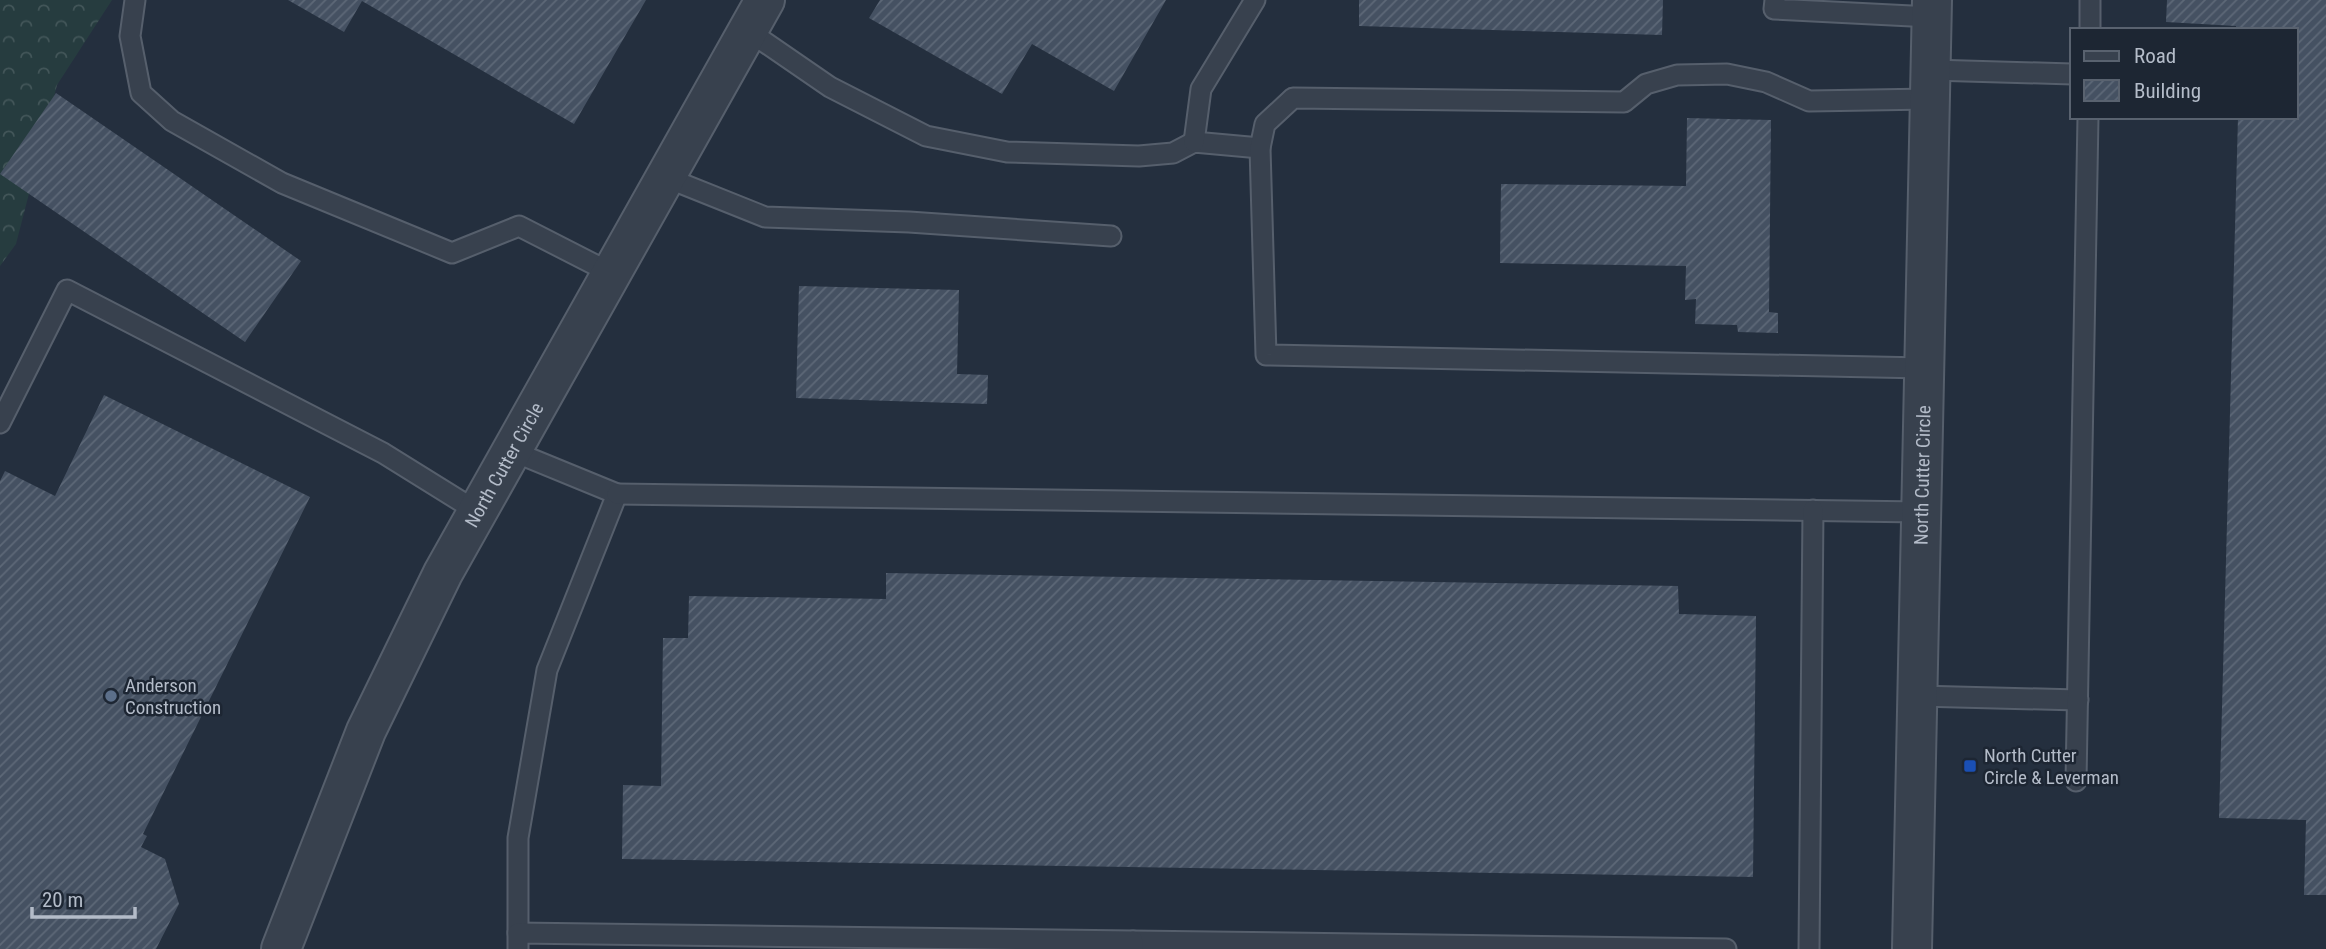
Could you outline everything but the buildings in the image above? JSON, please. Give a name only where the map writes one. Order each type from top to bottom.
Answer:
[{"type":"street","name":"North Cutter Circle","points":[[1912,949],[1932,8]]},
{"type":"street","name":"North Cutter Circle","points":[[281,949],[366,731],[443,573],[756,15]]},
{"type":"lane","points":[[135,0],[130,36],[141,93],[172,121],[282,183],[452,253],[519,226],[611,274]]},
{"type":"lane","points":[[1194,142],[1201,89],[1255,0]]},
{"type":"lane","points":[[1774,0],[1774,9],[1932,8]]},
{"type":"lane","points":[[2090,0],[2090,28]]},
{"type":"lane","points":[[756,15],[830,87],[926,135],[1007,152],[1139,156],[1173,153],[1194,142],[1260,148]]},
{"type":"lane","points":[[1924,368],[1266,355],[1260,148],[1265,124],[1293,98],[1624,103],[1646,84],[1677,75],[1727,75],[1766,82],[1809,101],[1930,85],[2070,74]]},
{"type":"lane","points":[[2076,780],[2088,119]]},
{"type":"lane","points":[[665,177],[765,217],[909,222],[1111,236]]},
{"type":"lane","points":[[0,423],[67,290],[383,453],[478,512]]},
{"type":"lane","points":[[512,451],[617,494],[1921,512]]},
{"type":"lane","points":[[617,494],[547,670],[518,838],[518,941],[1726,949]]},
{"type":"lane","points":[[1809,949],[1813,510]]},
{"type":"lane","points":[[1918,696],[2078,700]]},
{"type":"green space","points":[[0,0],[112,0],[57,85],[16,244],[0,266]]},
{"type":"place","name":"Anderson Construction","points":[[111,696]]},
{"type":"place","name":"North Cutter Circle & Leverman","points":[[1970,766]]}]
